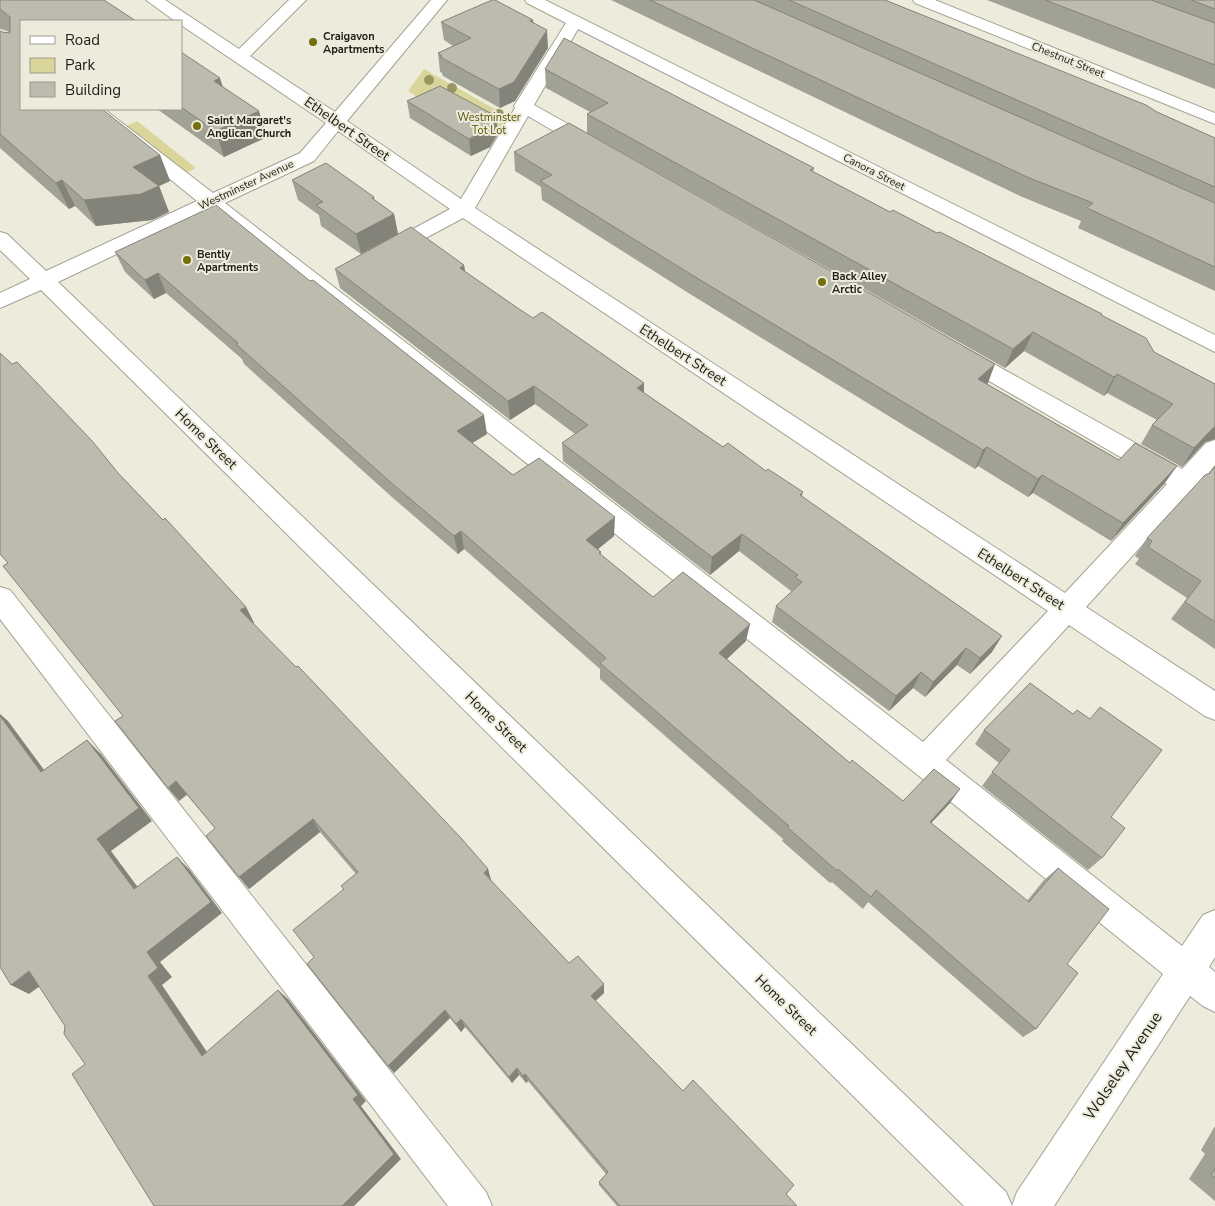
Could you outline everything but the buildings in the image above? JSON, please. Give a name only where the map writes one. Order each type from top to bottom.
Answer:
[{"type":"street","name":"Ethelbert Street","points":[[154,0],[338,122],[464,210],[1215,707]]},
{"type":"street","points":[[240,57],[298,0]]},
{"type":"street","name":"Westminster Avenue","points":[[0,301],[307,157],[439,0]]},
{"type":"street","name":"Canora Street","points":[[533,0],[1215,344]]},
{"type":"street","name":"Chestnut Street","points":[[921,0],[1215,119]]},
{"type":"street","points":[[374,258],[464,210],[523,106],[575,21]]},
{"type":"street","points":[[523,106],[609,155]]},
{"type":"street","points":[[94,110],[211,202],[330,281],[1215,994]]},
{"type":"street","name":"Home Street","points":[[0,238],[992,1206]]},
{"type":"street","points":[[945,346],[1186,483]]},
{"type":"street","points":[[925,762],[1186,483],[1215,449]]},
{"type":"street","points":[[0,598],[472,1206]]},
{"type":"street","name":"Wolseley Avenue","points":[[1031,1206],[1215,927]]},
{"type":"green space","name":"Westminster Tot Lot","points":[[424,69],[512,119],[496,145],[408,91]]},
{"type":"green space","points":[[137,121],[196,168],[186,173],[126,126]]},
{"type":"place","name":"Craigavon Apartments","points":[[313,42]]},
{"type":"place","name":"Saint Margaret's Anglican Church","points":[[197,126]]},
{"type":"place","name":"Bently Apartments","points":[[187,260]]},
{"type":"place","name":"Back Alley Arctic","points":[[822,282]]}]
